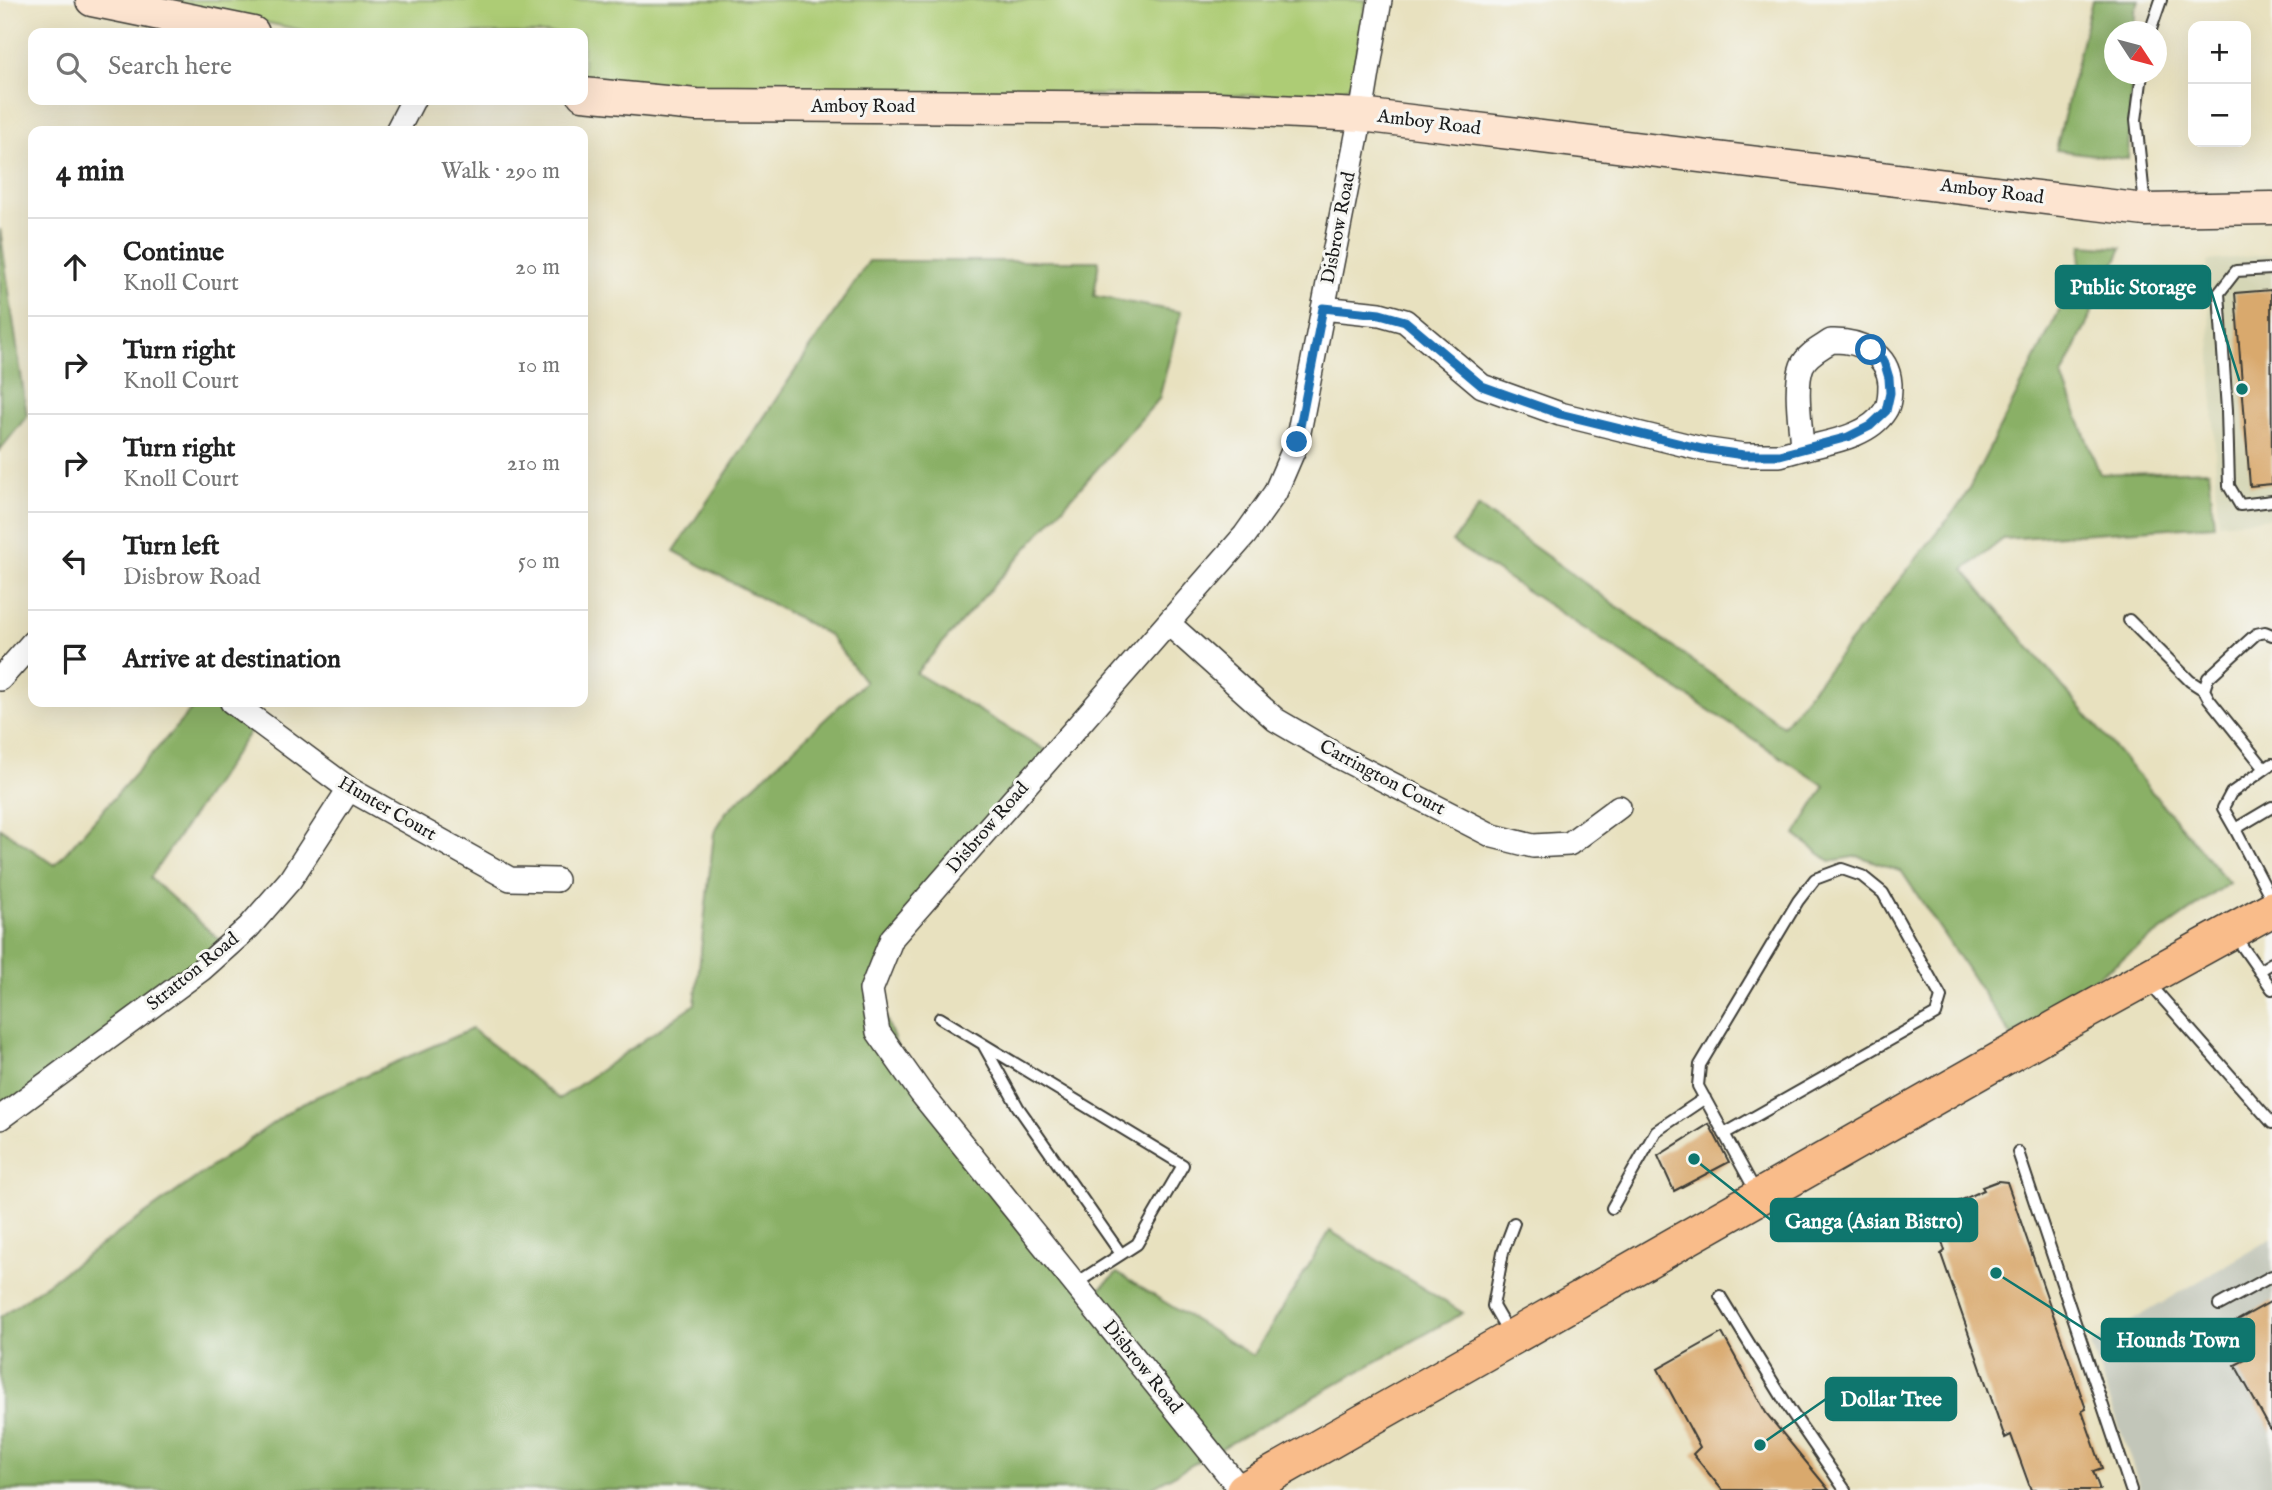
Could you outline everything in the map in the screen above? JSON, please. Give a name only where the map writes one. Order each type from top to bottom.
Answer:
[{"type":"main road","points":[[1242,1490],[2272,909]]},
{"type":"street","points":[[92,0],[229,28]]},
{"type":"street","name":"Disbrow Road","points":[[1242,1490],[921,1093],[878,1032],[871,990],[892,938],[1245,535],[1275,493],[1297,442],[1361,115],[1380,0]]},
{"type":"street","name":"Amboy Road","points":[[588,94],[696,105],[1216,108],[1361,115],[2145,210],[2272,208]]},
{"type":"street","points":[[400,126],[410,105]]},
{"type":"street","points":[[1323,308],[1380,314],[1405,321],[1482,386],[1560,414],[1713,451],[1744,455],[1780,455],[1802,449],[1859,432],[1870,426],[1886,411],[1890,393],[1884,361],[1871,350],[1844,341],[1831,341],[1808,357],[1802,366],[1799,387],[1802,449]]},
{"type":"street","name":"Carrington Court","points":[[1168,623],[1276,720],[1343,759],[1493,836],[1533,846],[1569,844],[1619,807]]},
{"type":"street","points":[[0,679],[28,648]]},
{"type":"street","name":"Hunter Court","points":[[239,707],[349,789],[510,879],[556,880]]},
{"type":"street","name":"Stratton Road","points":[[0,1118],[202,969],[249,927],[290,880],[349,789]]},
{"type":"lane","points":[[2154,21],[2161,0]]},
{"type":"lane","points":[[2141,84],[2136,120],[2145,210]]},
{"type":"lane","points":[[2272,269],[2236,271],[2219,293],[2229,486],[2240,505],[2272,501]]},
{"type":"lane","points":[[2129,620],[2190,681],[2204,690],[2208,699],[2268,767],[2231,793],[2223,808],[2272,900]]},
{"type":"lane","points":[[2204,690],[2208,678],[2256,634],[2265,632],[2272,635]]},
{"type":"lane","points":[[2235,829],[2272,807]]},
{"type":"lane","points":[[1724,1133],[1936,1014],[1941,997],[1883,893],[1862,876],[1842,869],[1815,879],[1798,901],[1700,1065],[1698,1086],[1759,1197]]},
{"type":"lane","points":[[2231,931],[2272,989]]},
{"type":"lane","points":[[2259,971],[2272,963]]},
{"type":"lane","points":[[2145,979],[2272,1123]]},
{"type":"lane","points":[[940,1018],[1183,1165],[1137,1244],[1075,1284]]},
{"type":"lane","points":[[983,1044],[1018,1107],[1121,1254]]},
{"type":"lane","points":[[1612,1208],[1656,1131],[1705,1098]]},
{"type":"lane","points":[[2018,1152],[2131,1490]]},
{"type":"lane","points":[[1511,1338],[1493,1306],[1503,1252],[1514,1223]]},
{"type":"lane","points":[[2218,1305],[2272,1276]]},
{"type":"lane","points":[[1720,1296],[1790,1410],[1845,1490]]},
{"type":"shaded area","points":[[2272,254],[2272,518],[2218,523],[2207,261]]},
{"type":"shaded area","points":[[2272,1238],[2272,1490],[2141,1490],[2091,1345]]},
{"type":"green space","points":[[161,0],[1366,0],[1352,84],[1331,96],[769,93],[601,83],[588,81],[588,28],[292,28]]},
{"type":"green space","points":[[2092,0],[2139,0],[2134,21],[2104,21],[2104,84],[2132,84],[2128,159],[2056,150]]},
{"type":"green space","points":[[0,229],[27,416],[0,450]]},
{"type":"green space","points":[[2082,245],[2122,248],[2062,376],[2100,474],[2209,470],[2214,525],[2003,539],[1964,570],[2229,883],[2012,1037],[1902,872],[1859,856],[1830,861],[1795,835],[1825,786],[1452,542],[1479,507],[1783,726],[1963,500],[2079,272]]},
{"type":"green space","points":[[869,261],[1099,261],[1094,296],[1181,312],[1159,399],[916,673],[1052,754],[872,981],[900,1055],[1088,1299],[1117,1273],[1253,1356],[1330,1231],[1463,1313],[1147,1490],[0,1490],[0,1317],[300,1104],[472,1029],[559,1099],[695,1004],[714,833],[726,812],[865,682],[829,635],[674,551]]},
{"type":"green space","points":[[194,707],[233,707],[255,724],[150,878],[232,951],[0,1127],[0,828],[55,865]]},
{"type":"building","points":[[2271,290],[2272,484],[2250,486],[2235,293]]},
{"type":"building","points":[[1709,1124],[1729,1162],[1674,1191],[1658,1156]]},
{"type":"building","points":[[1998,1181],[2007,1182],[2086,1409],[2082,1411],[2102,1468],[2093,1471],[2100,1490],[2031,1490],[2011,1435],[2005,1438],[1941,1254],[1945,1251],[1933,1213]]},
{"type":"building","points":[[2272,1301],[2272,1432],[2235,1365],[2249,1358],[2231,1324]]},
{"type":"building","points":[[1722,1333],[1766,1413],[1829,1490],[1722,1490],[1693,1454],[1700,1447],[1658,1369]]},
{"type":"place","name":"Public Storage","points":[[2242,389]]},
{"type":"place","name":"Ganga (Asian Bistro)","points":[[1694,1159]]},
{"type":"place","name":"Hounds Town","points":[[1996,1273]]},
{"type":"place","name":"Dollar Tree","points":[[1760,1445]]},
{"type":"route","points":[[1297,442],[1323,308],[1380,314],[1405,321],[1482,386],[1560,414],[1702,449],[1744,455],[1780,455],[1848,437],[1870,426],[1886,411],[1890,393],[1884,361],[1871,350]]}]
